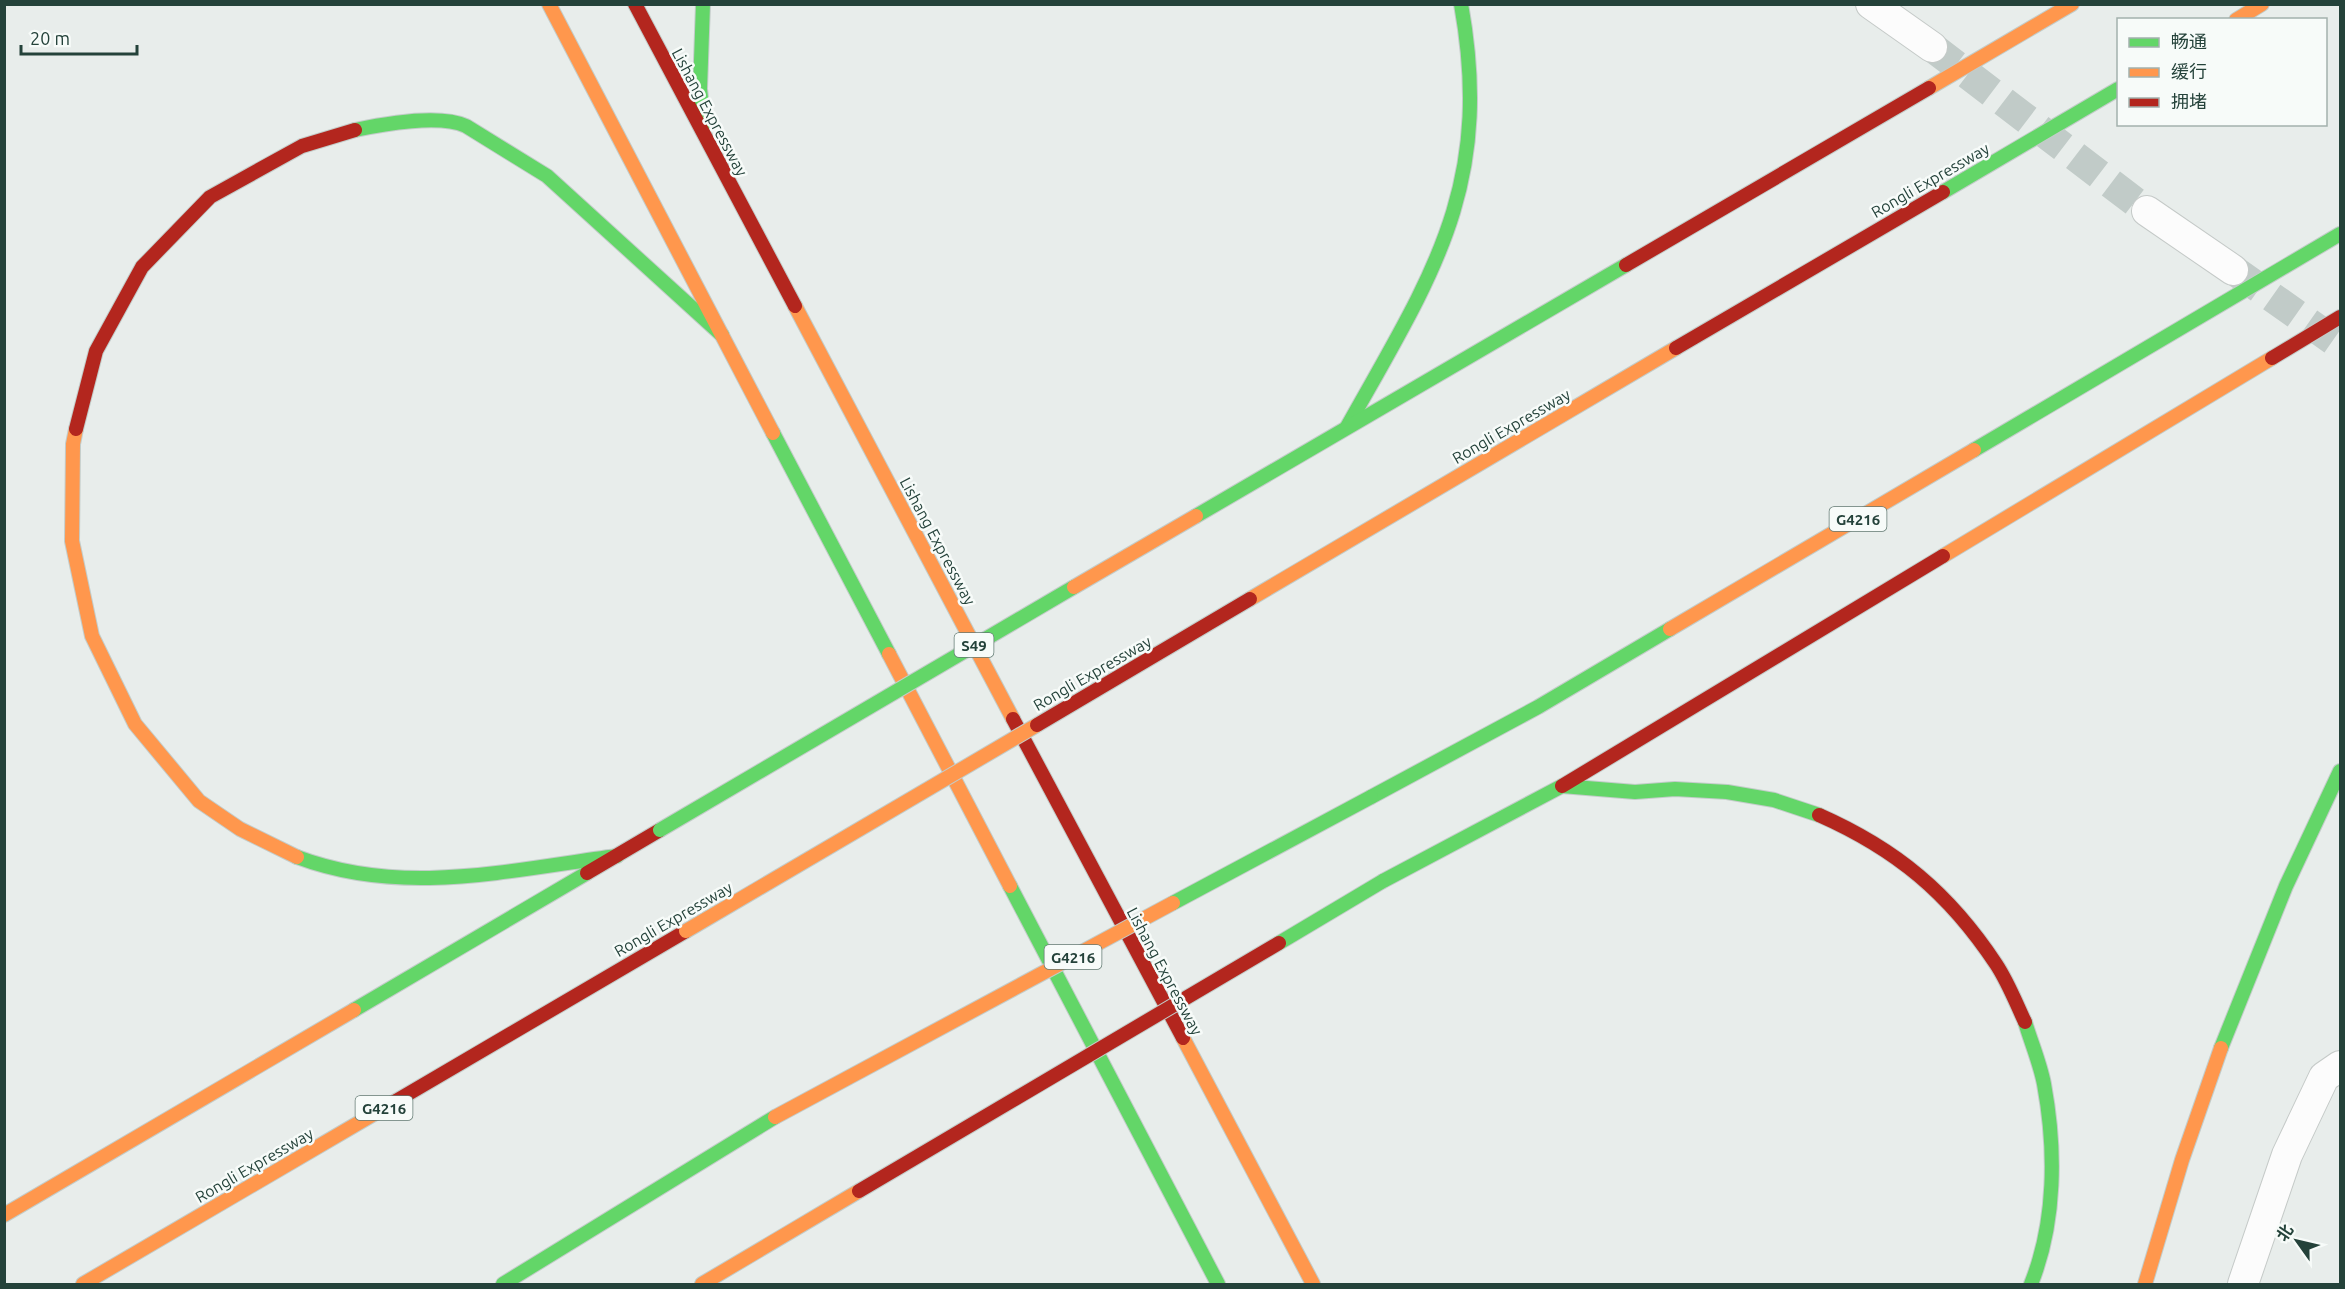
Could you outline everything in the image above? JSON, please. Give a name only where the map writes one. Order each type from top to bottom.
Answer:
[{"type":"highway","points":[[549,4],[1218,1284]]},
{"type":"highway","name":"Lishang Expressway","points":[[634,4],[1313,1284]]},
{"type":"highway","points":[[703,4],[700,89],[705,138]]},
{"type":"highway","points":[[1346,428],[1428,281],[1446,241],[1459,199],[1472,111],[1471,68],[1461,4]]},
{"type":"highway","points":[[4,1215],[2072,4]]},
{"type":"highway","points":[[2239,18],[2262,4]]},
{"type":"highway","name":"Rongli Expressway","points":[[83,1284],[2117,90]]},
{"type":"highway","points":[[58,445],[69,399],[84,355],[105,313],[131,274],[161,238],[224,186],[275,157],[318,140],[364,128],[410,122],[457,122],[544,174],[722,334]]},
{"type":"highway","name":"G4216","points":[[503,1284],[775,1117],[1538,707],[2340,234]]},
{"type":"highway","points":[[702,1284],[1383,881],[1562,786],[2340,317]]},
{"type":"highway","points":[[75,629],[94,672],[117,713],[145,750],[177,784],[213,812],[251,836],[291,855],[356,873],[423,882],[617,856]]},
{"type":"highway","points":[[2145,1284],[2188,1138],[2231,1019],[2279,902],[2340,771]]},
{"type":"highway","points":[[1562,786],[1636,792],[1678,789],[1720,790],[1762,797],[1803,808],[1842,824],[1879,845],[1914,869],[1946,897],[1973,929],[2000,967],[2021,1007],[2037,1051],[2048,1095],[2053,1141],[2052,1187],[2046,1233],[2031,1284]]},
{"type":"highway","points":[[715,1284],[739,1263]]},
{"type":"street","points":[[1871,4],[1932,47]]},
{"type":"street","points":[[2147,211],[2233,270]]},
{"type":"street","points":[[2243,1284],[2287,1155],[2324,1077],[2340,1066]]},
{"type":"tunnel","points":[[1932,47],[2147,211]]},
{"type":"tunnel","points":[[2235,271],[2340,345]]},
{"type":"traffic: fast","points":[[703,4],[700,89],[704,124]]},
{"type":"traffic: fast","points":[[1347,427],[1429,275],[1448,227],[1462,178],[1469,126],[1469,68],[1461,4]]},
{"type":"traffic: fast","points":[[1943,192],[2117,90]]},
{"type":"traffic: fast","points":[[355,130],[427,120],[455,122],[466,126],[547,176],[722,335]]},
{"type":"traffic: fast","points":[[1974,450],[2340,234]]},
{"type":"traffic: fast","points":[[1196,516],[1626,265]]},
{"type":"traffic: fast","points":[[773,433],[889,654]]},
{"type":"traffic: fast","points":[[660,830],[1074,587]]},
{"type":"traffic: fast","points":[[1371,797],[1538,707],[1670,629]]},
{"type":"traffic: fast","points":[[2221,1048],[2286,886],[2340,771]]},
{"type":"traffic: fast","points":[[1383,881],[1562,786],[1635,792],[1675,789],[1727,792],[1774,800],[1819,815]]},
{"type":"traffic: fast","points":[[1173,903],[1371,797]]},
{"type":"traffic: fast","points":[[297,857],[337,869],[377,876],[416,878],[496,873],[617,856]]},
{"type":"traffic: fast","points":[[354,1010],[587,873]]},
{"type":"traffic: fast","points":[[1279,943],[1383,881]]},
{"type":"traffic: fast","points":[[1010,886],[1218,1284]]},
{"type":"traffic: fast","points":[[2025,1022],[2044,1084],[2052,1159],[2045,1236],[2031,1284]]},
{"type":"traffic: fast","points":[[503,1284],[775,1117]]},
{"type":"traffic: slow","points":[[549,4],[773,433]]},
{"type":"traffic: slow","points":[[1929,88],[2072,4]]},
{"type":"traffic: slow","points":[[2239,18],[2262,4]]},
{"type":"traffic: slow","points":[[795,306],[1013,719]]},
{"type":"traffic: slow","points":[[1250,599],[1676,348]]},
{"type":"traffic: slow","points":[[1943,556],[2272,358]]},
{"type":"traffic: slow","points":[[76,429],[73,444],[72,541],[92,636],[135,724],[199,801],[240,829],[297,857]]},
{"type":"traffic: slow","points":[[1670,629],[1974,450]]},
{"type":"traffic: slow","points":[[1074,587],[1196,516]]},
{"type":"traffic: slow","points":[[889,654],[1010,886]]},
{"type":"traffic: slow","points":[[686,931],[1037,725]]},
{"type":"traffic: slow","points":[[775,1117],[1173,903]]},
{"type":"traffic: slow","points":[[4,1215],[354,1010]]},
{"type":"traffic: slow","points":[[1183,1038],[1313,1284]]},
{"type":"traffic: slow","points":[[2145,1284],[2182,1160],[2221,1048]]},
{"type":"traffic: slow","points":[[83,1284],[396,1101]]},
{"type":"traffic: slow","points":[[702,1284],[859,1191]]},
{"type":"traffic: jam","points":[[635,4],[795,306]]},
{"type":"traffic: jam","points":[[1626,265],[1929,88]]},
{"type":"traffic: jam","points":[[76,429],[96,351],[142,267],[210,197],[302,146],[355,130]]},
{"type":"traffic: jam","points":[[1676,348],[1943,192]]},
{"type":"traffic: jam","points":[[2272,358],[2340,317]]},
{"type":"traffic: jam","points":[[1562,786],[1943,556]]},
{"type":"traffic: jam","points":[[1037,725],[1250,599]]},
{"type":"traffic: jam","points":[[1013,719],[1183,1038]]},
{"type":"traffic: jam","points":[[1819,815],[1847,828],[1896,858],[1940,895],[1996,964],[2025,1022]]},
{"type":"traffic: jam","points":[[587,873],[660,830]]},
{"type":"traffic: jam","points":[[396,1101],[686,931]]},
{"type":"traffic: jam","points":[[859,1191],[1279,943]]}]
